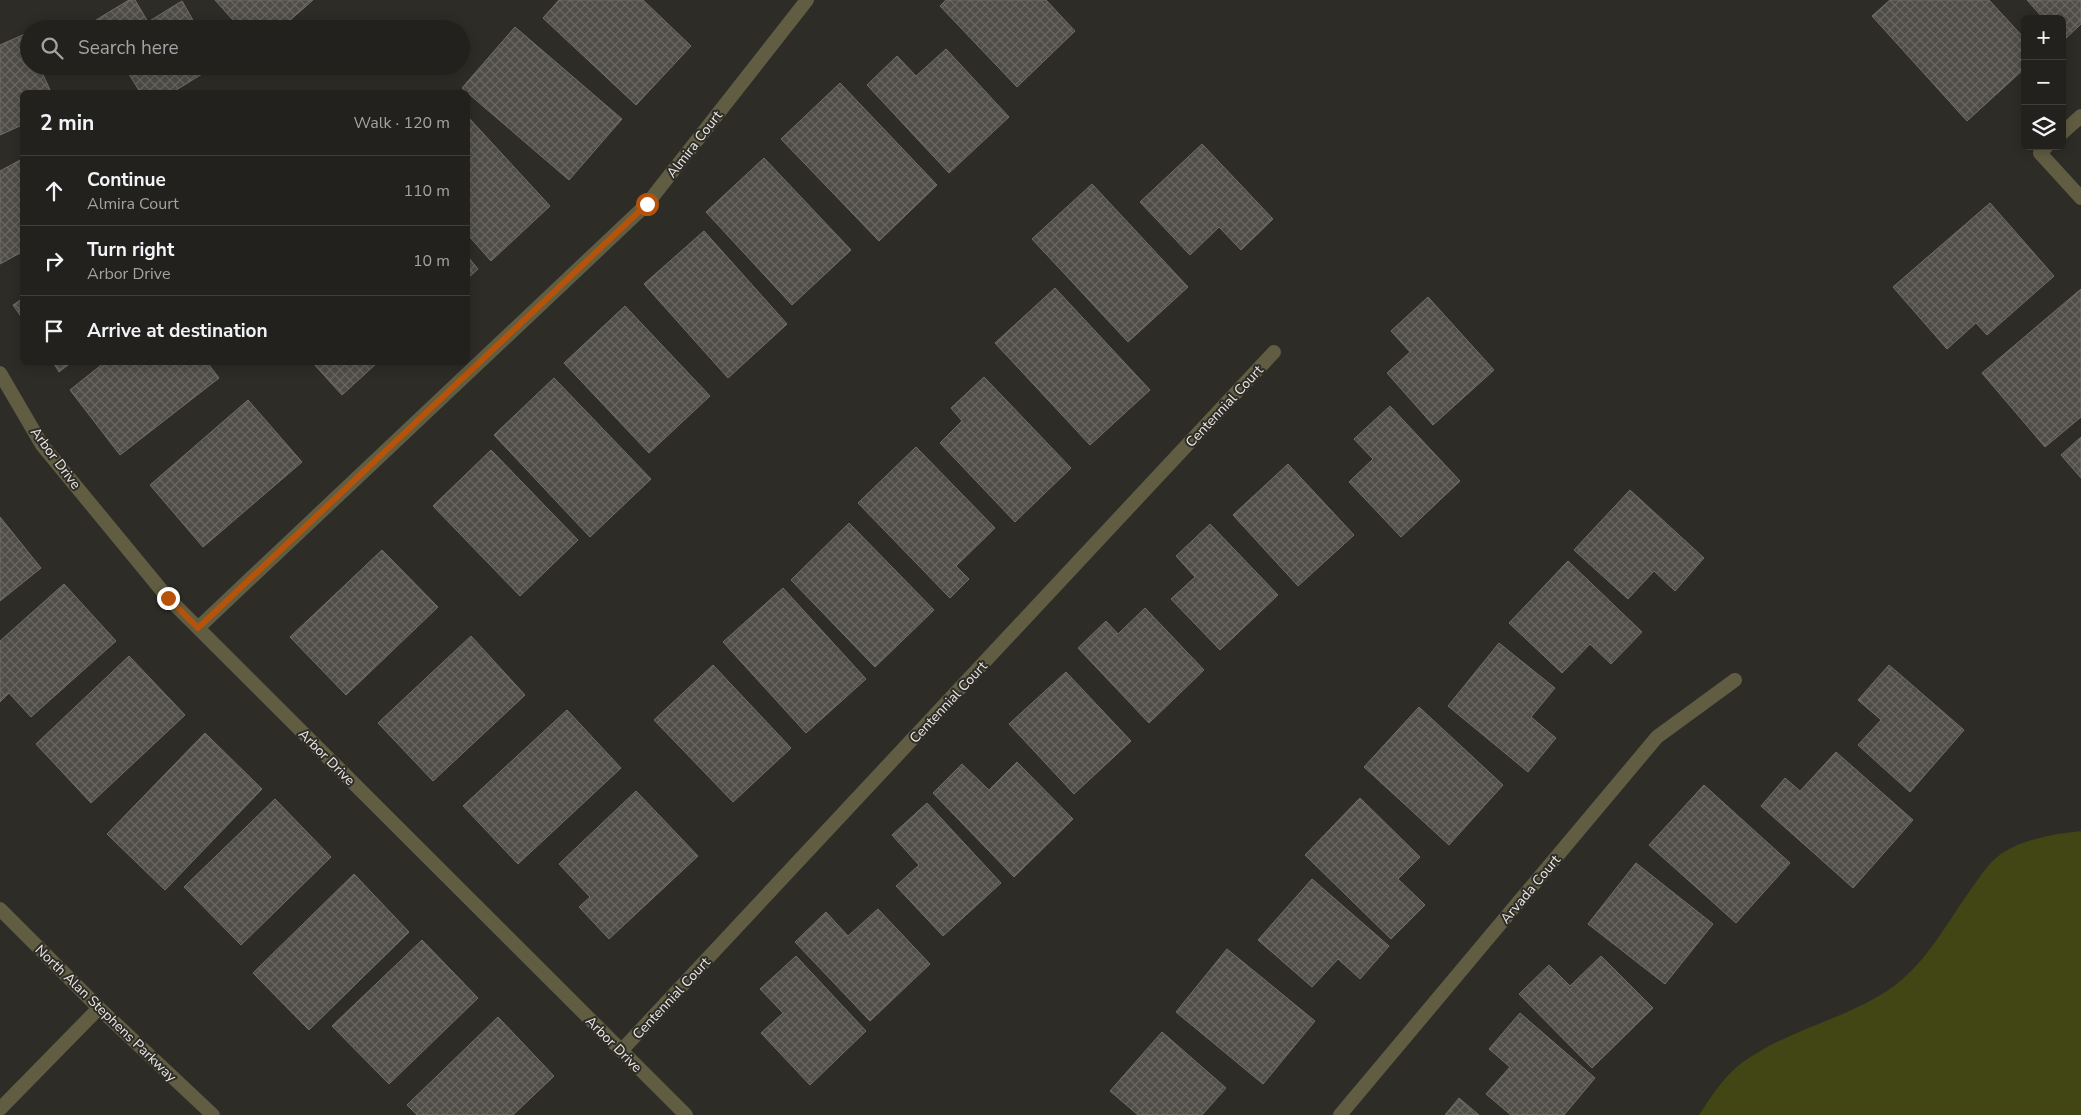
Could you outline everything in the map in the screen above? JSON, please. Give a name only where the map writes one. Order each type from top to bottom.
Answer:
[{"type":"street","name":"Almira Court","points":[[198,628],[647,204],[807,0]]},
{"type":"street","points":[[2066,129],[2081,116]]},
{"type":"street","points":[[2044,150],[2081,198]]},
{"type":"street","name":"Centennial Court","points":[[621,1051],[1274,352]]},
{"type":"street","name":"Arbor Drive","points":[[0,374],[42,445],[168,598],[686,1115]]},
{"type":"street","name":"Arvada Court","points":[[1340,1115],[1657,737],[1735,680]]},
{"type":"street","name":"North Alan Stephens Parkway","points":[[0,909],[99,1008],[213,1115]]},
{"type":"street","points":[[0,1109],[99,1008]]},
{"type":"green space","points":[[2081,831],[2081,1115],[1699,1115],[1717,1088],[1739,1065],[1776,1042],[1857,1008],[1876,998],[1906,976],[1938,939],[1984,871],[2000,855],[2013,847],[2032,840]]},
{"type":"building","points":[[129,0],[135,0],[147,20],[96,20]]},
{"type":"building","points":[[215,0],[313,0],[290,20],[233,20]]},
{"type":"building","points":[[559,0],[643,0],[691,46],[636,105],[543,18]]},
{"type":"building","points":[[946,0],[1046,0],[1075,31],[1017,87],[940,6]]},
{"type":"building","points":[[1890,0],[1989,0],[2021,35],[2021,72],[1967,121],[1872,16]]},
{"type":"building","points":[[2027,0],[2081,0],[2081,24],[2066,38],[2066,15],[2040,15]]},
{"type":"building","points":[[182,1],[193,20],[151,20]]},
{"type":"building","points":[[515,27],[622,119],[569,180],[470,95],[470,90],[462,88]]},
{"type":"building","points":[[20,36],[20,75],[43,75],[50,90],[20,90],[20,126],[0,135],[0,45]]},
{"type":"building","points":[[946,49],[1009,117],[949,173],[867,85],[897,56],[916,76]]},
{"type":"building","points":[[130,75],[200,75],[176,90],[139,90]]},
{"type":"building","points":[[840,83],[937,185],[879,241],[781,139]]},
{"type":"building","points":[[470,119],[550,206],[491,261],[470,237]]},
{"type":"building","points":[[1202,144],[1273,219],[1241,250],[1219,227],[1190,255],[1140,202]]},
{"type":"building","points":[[764,158],[851,250],[792,305],[706,212]]},
{"type":"building","points":[[20,160],[20,253],[0,264],[0,171]]},
{"type":"building","points":[[1092,184],[1188,287],[1128,342],[1032,239]]},
{"type":"building","points":[[1990,203],[2054,276],[1987,335],[1976,323],[1947,349],[1893,287]]},
{"type":"building","points":[[704,231],[787,324],[728,378],[644,284]]},
{"type":"building","points":[[470,259],[478,269],[470,276]]},
{"type":"building","points":[[1055,288],[1150,390],[1090,445],[995,343]]},
{"type":"building","points":[[2081,289],[2081,417],[2045,447],[1982,373]]},
{"type":"building","points":[[1428,297],[1494,370],[1433,425],[1387,373],[1410,352],[1391,331]]},
{"type":"building","points":[[20,300],[20,315],[13,305]]},
{"type":"building","points":[[625,306],[710,396],[649,453],[564,363]]},
{"type":"building","points":[[55,365],[68,365],[59,372]]},
{"type":"building","points":[[101,365],[209,365],[219,378],[120,455],[70,390]]},
{"type":"building","points":[[315,365],[375,365],[342,395]]},
{"type":"building","points":[[984,377],[1071,468],[1015,522],[940,443],[962,421],[951,408]]},
{"type":"building","points":[[554,378],[651,479],[590,537],[494,435]]},
{"type":"building","points":[[248,400],[302,462],[203,547],[150,485]]},
{"type":"building","points":[[1390,406],[1460,481],[1401,537],[1349,482],[1373,459],[1354,439]]},
{"type":"building","points":[[2081,437],[2081,478],[2061,455]]},
{"type":"building","points":[[916,447],[995,528],[956,566],[969,579],[950,598],[858,503]]},
{"type":"building","points":[[491,450],[578,540],[520,596],[433,506]]},
{"type":"building","points":[[1288,464],[1354,535],[1298,586],[1233,515]]},
{"type":"building","points":[[1630,490],[1704,558],[1675,591],[1654,571],[1628,599],[1574,550]]},
{"type":"building","points":[[0,517],[41,568],[0,601]]},
{"type":"building","points":[[849,523],[934,610],[875,667],[791,580]]},
{"type":"building","points":[[1210,524],[1278,595],[1220,650],[1171,599],[1195,577],[1176,556]]},
{"type":"building","points":[[382,550],[438,607],[346,695],[290,637]]},
{"type":"building","points":[[1568,561],[1642,632],[1611,664],[1590,644],[1562,673],[1509,623]]},
{"type":"building","points":[[64,584],[116,641],[31,717],[9,693],[0,702],[0,641]]},
{"type":"building","points":[[783,588],[866,679],[806,733],[723,642]]},
{"type":"building","points":[[1145,608],[1204,670],[1149,723],[1078,648],[1106,621],[1118,634]]},
{"type":"building","points":[[471,636],[525,695],[433,781],[378,723]]},
{"type":"building","points":[[1499,643],[1555,688],[1531,717],[1556,738],[1528,772],[1448,706]]},
{"type":"building","points":[[129,656],[185,715],[91,803],[36,744]]},
{"type":"building","points":[[713,665],[791,748],[733,802],[654,720]]},
{"type":"building","points":[[1889,665],[1964,730],[1910,792],[1858,745],[1881,720],[1858,700]]},
{"type":"building","points":[[1066,672],[1131,741],[1074,794],[1009,724]]},
{"type":"building","points":[[1419,707],[1503,785],[1449,845],[1364,767]]},
{"type":"building","points":[[567,710],[621,768],[518,864],[463,806]]},
{"type":"building","points":[[205,733],[262,789],[165,890],[107,834]]},
{"type":"building","points":[[1836,752],[1913,820],[1853,888],[1761,806],[1785,778],[1800,791]]},
{"type":"building","points":[[1017,762],[1073,819],[1014,877],[933,793],[962,764],[989,790]]},
{"type":"building","points":[[1704,785],[1790,863],[1736,923],[1649,845]]},
{"type":"building","points":[[636,791],[698,856],[609,939],[579,907],[590,897],[559,864]]},
{"type":"building","points":[[1360,798],[1420,857],[1398,879],[1425,905],[1391,939],[1305,855]]},
{"type":"building","points":[[275,799],[331,857],[241,945],[184,887]]},
{"type":"building","points":[[927,803],[1001,883],[943,936],[896,886],[919,865],[892,835]]},
{"type":"building","points":[[1636,863],[1713,924],[1665,984],[1588,924]]},
{"type":"building","points":[[354,874],[409,932],[309,1030],[253,973]]},
{"type":"building","points":[[1312,879],[1389,946],[1360,979],[1338,959],[1312,987],[1258,940]]},
{"type":"building","points":[[878,909],[930,964],[870,1021],[795,942],[826,912],[848,936]]},
{"type":"building","points":[[422,940],[478,998],[389,1084],[332,1026]]},
{"type":"building","points":[[1227,949],[1315,1021],[1263,1084],[1176,1012]]},
{"type":"building","points":[[796,956],[866,1031],[810,1085],[761,1033],[783,1013],[760,989]]},
{"type":"building","points":[[1601,956],[1653,1008],[1592,1068],[1519,994],[1549,965],[1570,986]]},
{"type":"building","points":[[1520,1013],[1595,1078],[1564,1115],[1511,1115],[1486,1094],[1510,1067],[1489,1049]]},
{"type":"building","points":[[498,1017],[554,1076],[513,1115],[417,1115],[407,1105]]},
{"type":"building","points":[[1162,1032],[1226,1088],[1202,1115],[1138,1115],[1110,1091]]},
{"type":"building","points":[[1459,1098],[1479,1115],[1445,1115]]},
{"type":"route","points":[[168,598],[198,628],[647,204]]}]
